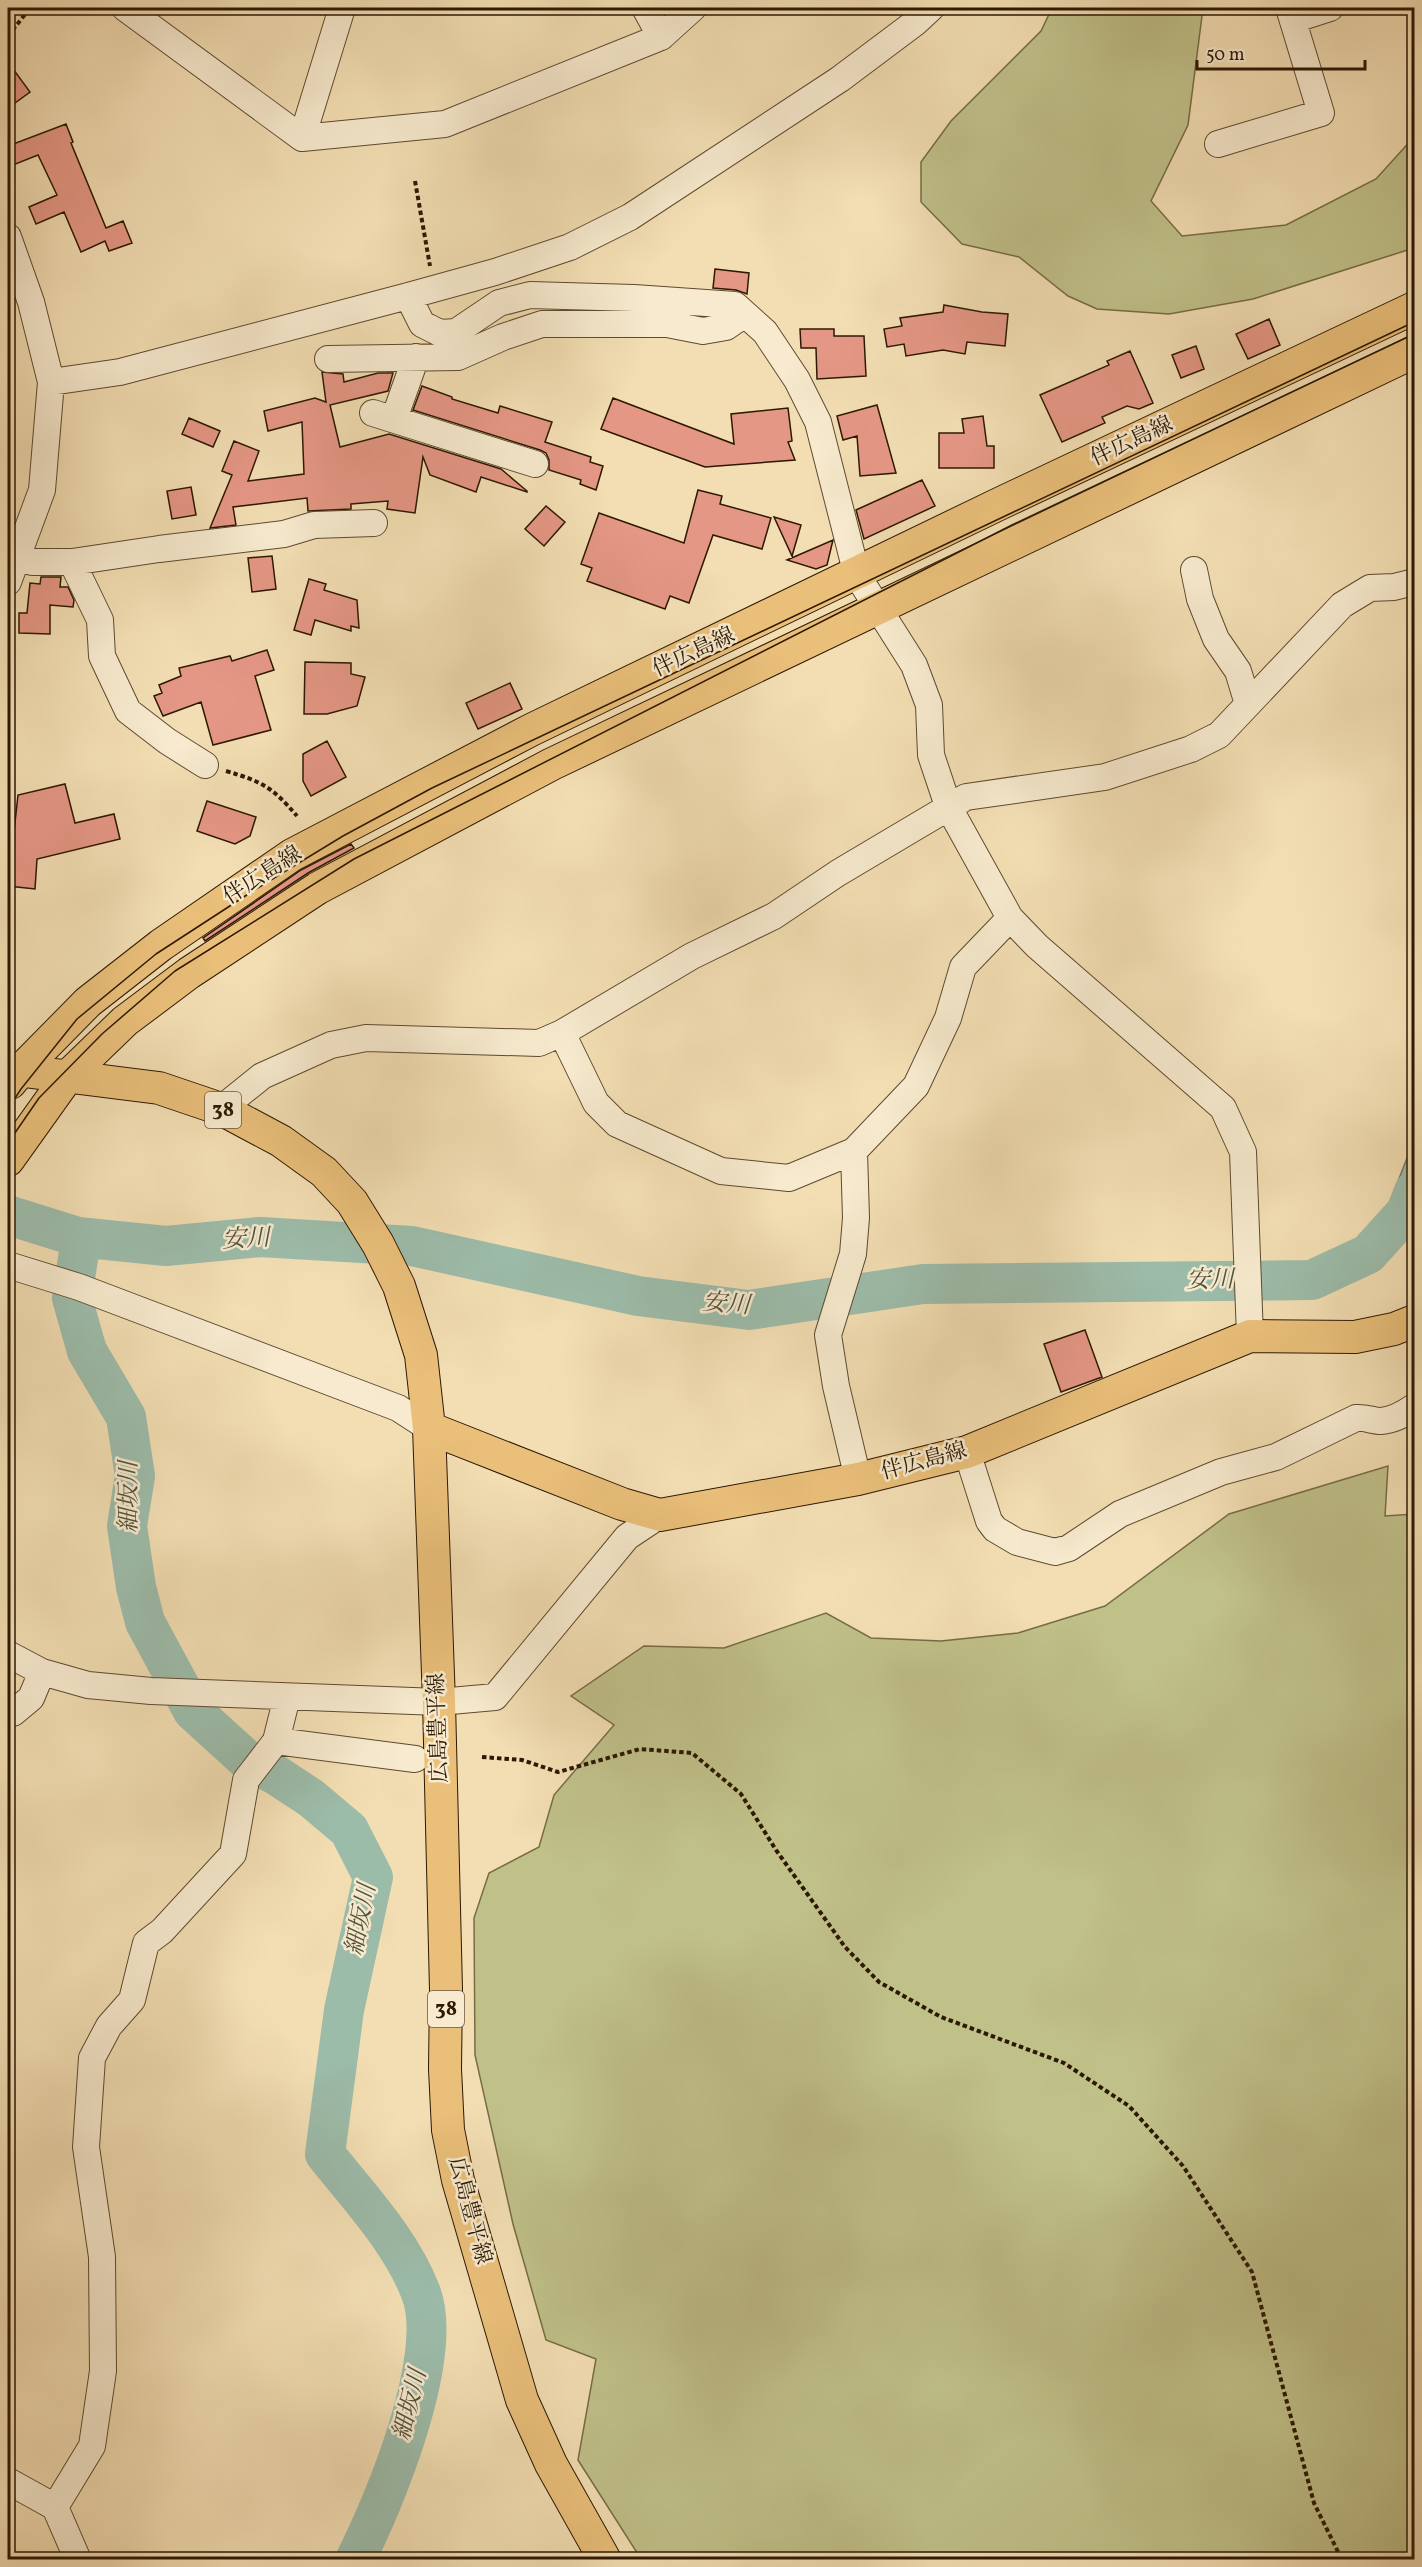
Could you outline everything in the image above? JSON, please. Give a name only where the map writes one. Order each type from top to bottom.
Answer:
[{"type":"main road","name":"伴広島線","points":[[12,1076],[88,1002],[160,945],[292,855],[531,730],[857,575],[999,504],[1414,308]]},
{"type":"main road","name":"伴広島線","points":[[68,1076],[125,1021],[189,973],[318,888],[552,764],[1414,352]]},
{"type":"main road","points":[[531,730],[552,764]]},
{"type":"main road","name":"広島豊平線","points":[[12,1076],[68,1076],[159,1088],[221,1109],[281,1141],[324,1172],[352,1202],[378,1244],[399,1286],[421,1355],[429,1428],[439,1702],[448,2130],[458,2180],[522,2400],[551,2464],[605,2559]]},
{"type":"main road","points":[[8,1160],[68,1076]]},
{"type":"main road","name":"伴広島線","points":[[429,1428],[622,1504],[660,1515],[858,1479],[967,1452],[1250,1328],[1355,1337],[1394,1329],[1414,1321]]},
{"type":"street","points":[[124,8],[302,138],[445,124],[661,37],[693,8]]},
{"type":"street","points":[[302,138],[342,8]]},
{"type":"street","points":[[645,8],[661,37]]},
{"type":"street","points":[[51,382],[120,372],[495,272],[570,247],[630,217],[840,79],[932,8]]},
{"type":"street","points":[[1218,144],[1321,113],[1291,14],[1330,8]]},
{"type":"street","points":[[8,237],[31,302],[51,382],[42,490],[8,582]]},
{"type":"street","points":[[408,296],[422,324],[440,333],[456,332],[499,303],[530,295],[634,298],[735,305],[765,332],[797,380],[818,422],[857,575],[914,665],[929,705],[931,755],[948,807],[1010,918],[1037,946],[1223,1108],[1243,1152],[1250,1328]]},
{"type":"street","points":[[328,359],[458,357],[503,337],[542,324],[667,324],[704,331],[726,327],[745,314]]},
{"type":"street","points":[[416,357],[384,416],[535,464]]},
{"type":"street","points":[[17,557],[32,562],[72,562],[284,534],[315,525],[374,523]]},
{"type":"street","points":[[72,562],[100,621],[102,656],[128,711],[167,741],[205,765]]},
{"type":"street","points":[[1194,570],[1200,599],[1216,639],[1238,671],[1248,704]]},
{"type":"street","points":[[221,1109],[262,1076],[330,1045],[366,1038],[539,1043],[562,1033],[692,956],[774,915],[838,873],[966,798],[1105,777],[1191,749],[1219,735],[1342,605],[1370,588],[1394,587],[1414,582]]},
{"type":"street","points":[[562,1033],[596,1103],[617,1124],[722,1171],[789,1178],[854,1151],[916,1086],[948,1018],[963,967],[1010,918]]},
{"type":"street","points":[[854,1151],[856,1218],[853,1254],[828,1335],[836,1386],[858,1479]]},
{"type":"street","points":[[8,1265],[79,1287],[398,1408],[429,1428]]},
{"type":"street","points":[[967,1452],[989,1521],[995,1529],[1017,1542],[1055,1552],[1069,1548],[1120,1514],[1221,1472],[1276,1457],[1356,1418],[1365,1417],[1379,1421],[1398,1417],[1414,1407]]},
{"type":"street","points":[[8,1654],[42,1672],[88,1685],[287,1697],[439,1702],[495,1697],[627,1537],[660,1515]]},
{"type":"street","points":[[8,1712],[13,1713],[31,1698],[42,1672]]},
{"type":"street","points":[[55,2508],[92,2446],[103,2371],[102,2257],[86,2147],[92,2058],[109,2026],[132,2000],[146,1943],[162,1931],[233,1854],[246,1780],[271,1746],[287,1697]]},
{"type":"street","points":[[271,1746],[415,1759]]},
{"type":"street","points":[[8,2481],[55,2508],[78,2559]]},
{"type":"path","points":[[8,36],[30,8]]},
{"type":"path","points":[[415,182],[430,270]]},
{"type":"path","points":[[205,765],[258,780],[281,798],[297,816]]},
{"type":"path","points":[[482,1757],[522,1760],[558,1772],[640,1749],[693,1753],[741,1794],[776,1850],[845,1947],[879,1982],[940,2017],[1064,2063],[1129,2106],[1183,2166],[1252,2272],[1314,2503],[1342,2559]]},
{"type":"green space","points":[[1052,8],[1203,8],[1188,125],[1151,201],[1182,236],[1286,225],[1376,179],[1414,137],[1414,248],[1253,299],[1169,314],[1097,309],[1068,296],[1019,257],[962,244],[921,202],[921,162],[951,121],[1041,31]]},
{"type":"green space","points":[[1388,1466],[1385,1516],[1414,1514],[1414,2559],[641,2559],[578,2460],[596,2359],[546,2340],[513,2224],[475,2055],[474,1918],[489,1873],[539,1847],[554,1795],[614,1725],[571,1696],[644,1646],[724,1648],[826,1613],[871,1638],[941,1641],[1018,1633],[1105,1606],[1229,1514]]},
{"type":"water","points":[[1414,1140],[1414,1233],[1381,1225]]},
{"type":"building","points":[[8,62],[30,92],[8,108]]},
{"type":"building","points":[[66,124],[73,142],[71,143],[106,228],[123,221],[132,243],[109,251],[105,241],[81,252],[64,212],[36,224],[29,207],[57,195],[38,155],[8,167],[8,146]]},
{"type":"building","points":[[715,269],[749,273],[747,294],[736,290],[713,288]]},
{"type":"building","points":[[944,305],[1008,314],[1005,346],[967,342],[965,354],[943,350],[906,356],[904,344],[887,347],[884,329],[902,326],[900,318],[943,312]]},
{"type":"building","points":[[1269,319],[1280,345],[1248,359],[1236,334]]},
{"type":"building","points":[[800,329],[834,329],[834,336],[864,336],[866,376],[817,379],[816,348],[801,348]]},
{"type":"building","points":[[1196,346],[1204,369],[1181,378],[1172,355]]},
{"type":"building","points":[[1130,351],[1153,403],[1139,409],[1127,406],[1102,417],[1105,423],[1062,442],[1040,395],[1109,365],[1107,361]]},
{"type":"building","points":[[322,372],[343,374],[344,382],[378,373],[393,373],[388,391],[330,405],[340,447],[389,434],[501,469],[527,492],[481,477],[476,492],[430,475],[423,457],[415,513],[387,509],[388,501],[351,504],[351,509],[308,511],[307,498],[233,507],[236,525],[210,528],[232,475],[222,471],[234,441],[259,451],[248,481],[304,474],[302,422],[268,431],[264,411],[315,398],[326,402]]},
{"type":"building","points":[[422,386],[452,397],[452,399],[498,413],[500,406],[552,422],[545,442],[591,457],[590,462],[603,466],[596,490],[580,484],[581,480],[549,470],[546,453],[540,450],[413,410]]},
{"type":"building","points":[[613,398],[734,444],[731,414],[788,408],[792,441],[788,442],[795,460],[705,467],[601,429]]},
{"type":"building","points":[[877,405],[896,473],[860,476],[857,436],[843,440],[837,416]]},
{"type":"building","points":[[983,416],[987,446],[994,446],[994,468],[939,468],[939,433],[964,433],[962,419]]},
{"type":"building","points":[[189,418],[220,431],[213,447],[182,434]]},
{"type":"building","points":[[922,480],[935,506],[864,539],[856,510]]},
{"type":"building","points":[[191,487],[196,515],[172,519],[167,491]]},
{"type":"building","points":[[698,490],[722,496],[720,504],[771,518],[762,549],[713,535],[689,603],[670,596],[665,609],[587,581],[592,568],[581,564],[599,513],[684,543]]},
{"type":"building","points":[[546,506],[565,522],[544,546],[525,529]]},
{"type":"building","points":[[774,517],[801,525],[792,556]]},
{"type":"building","points":[[833,540],[827,565],[816,569],[787,560]]},
{"type":"building","points":[[272,556],[276,589],[252,592],[248,558]]},
{"type":"building","points":[[41,577],[61,577],[60,587],[68,587],[74,600],[73,607],[50,605],[50,634],[19,633],[19,613],[27,613],[30,583],[40,584]]},
{"type":"building","points":[[309,579],[326,584],[324,590],[357,600],[359,628],[351,626],[351,631],[315,620],[311,635],[294,630]]},
{"type":"building","points":[[267,650],[274,670],[255,676],[271,730],[213,745],[201,702],[163,716],[154,696],[162,693],[159,685],[181,676],[179,668],[230,656],[232,661]]},
{"type":"building","points":[[305,662],[351,663],[351,674],[365,677],[357,706],[327,714],[304,714]]},
{"type":"building","points":[[510,683],[522,709],[478,729],[466,703]]},
{"type":"building","points":[[327,741],[346,777],[311,796],[303,781],[303,754]]},
{"type":"building","points":[[65,784],[75,823],[114,814],[120,839],[37,859],[35,889],[8,886],[18,795]]},
{"type":"building","points":[[207,801],[256,817],[250,836],[235,844],[197,831]]},
{"type":"building","points":[[351,844],[354,848],[308,873],[205,941],[203,938],[301,870]]},
{"type":"building","points":[[1085,1330],[1102,1377],[1061,1392],[1044,1344]]},
{"type":"waterway","name":"安川","points":[[8,1215],[78,1237],[166,1246],[260,1237],[412,1246],[638,1296],[749,1310],[923,1284],[1312,1280],[1368,1254],[1406,1212],[1414,1191]]},
{"type":"waterway","name":"細坂川","points":[[78,1237],[79,1252],[72,1298],[87,1351],[126,1417],[135,1476],[127,1526],[136,1587],[145,1622],[193,1711],[249,1762],[276,1775],[311,1798],[349,1830],[373,1877],[344,2010],[325,2154],[379,2220],[413,2274],[421,2293],[426,2320],[425,2353],[419,2390],[408,2428],[381,2502],[355,2560]]},
{"type":"tram line","points":[[8,1109],[21,1089],[77,1019],[156,954],[343,836],[432,788],[1414,322]]},
{"type":"tram line","points":[[8,1143],[39,1098],[102,1034],[175,971],[354,859],[1012,525],[1414,334]]}]
